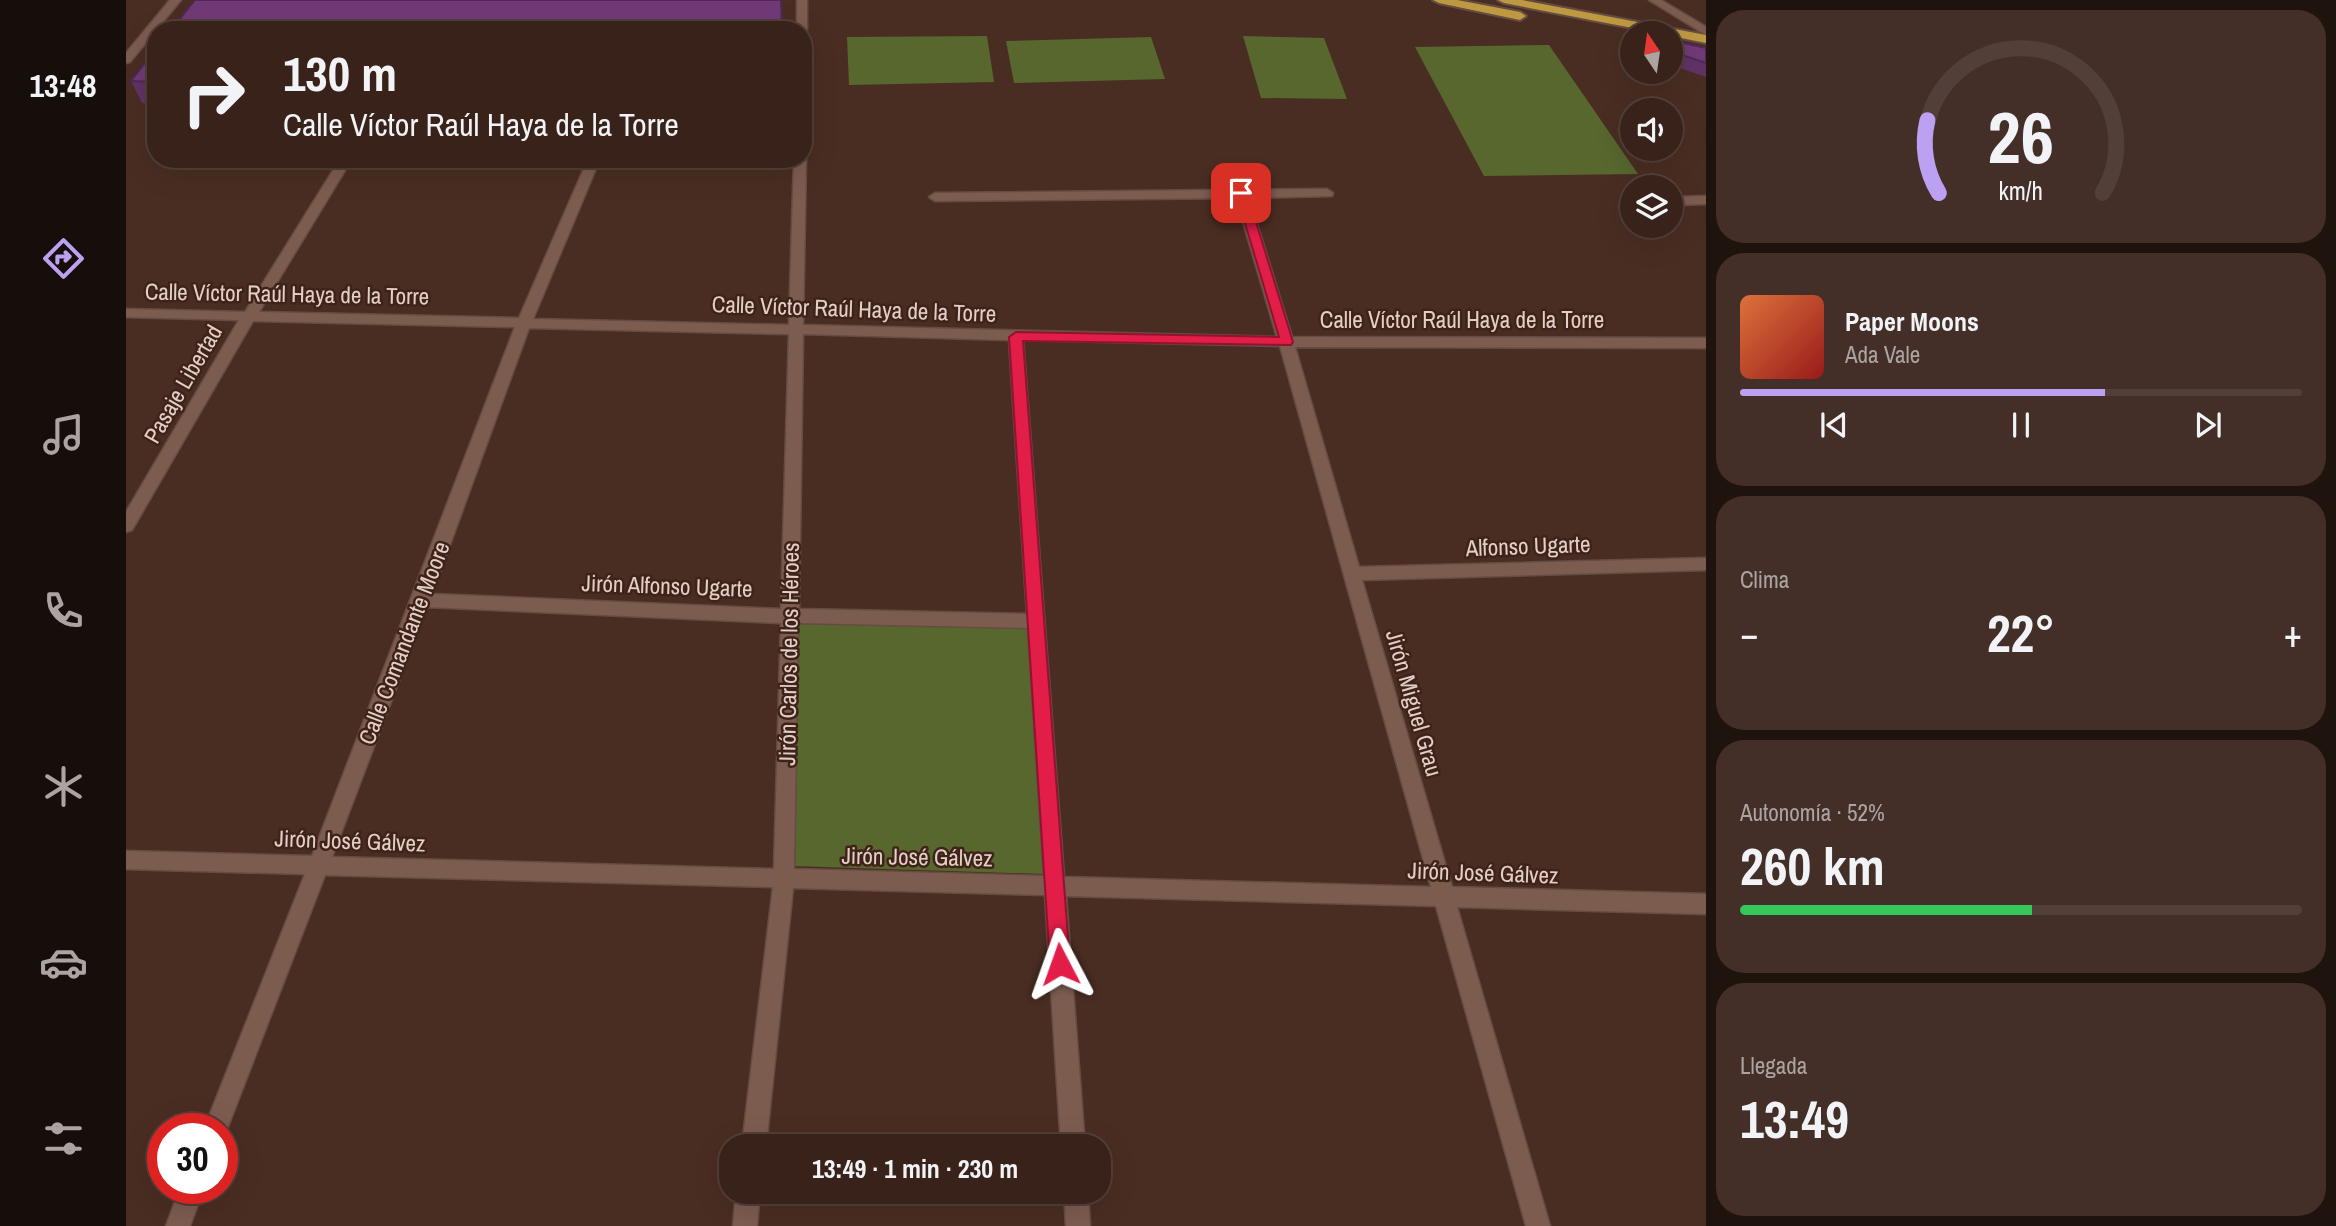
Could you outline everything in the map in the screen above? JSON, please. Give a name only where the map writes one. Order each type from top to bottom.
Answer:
[{"type":"highway","points":[[1439,0],[1620,35]]},
{"type":"highway","points":[[1504,0],[1706,39]]},
{"type":"highway","points":[[1684,49],[1706,53]]},
{"type":"street","points":[[158,21],[176,0]]},
{"type":"street","points":[[802,0],[802,21]]},
{"type":"street","points":[[1654,0],[1706,32]]},
{"type":"street","points":[[126,60],[147,35]]},
{"type":"street","name":"Pasaje Libertad","points":[[126,526],[249,316],[340,168]]},
{"type":"street","name":"Calle Comandante Moore","points":[[222,1113],[421,600],[524,323],[590,168]]},
{"type":"street","name":"Jirón Carlos de los Héroes","points":[[755,1134],[784,878],[800,168]]},
{"type":"street","name":"Jirón Miguel Grau","points":[[1241,193],[1538,1226]]},
{"type":"street","points":[[935,197],[1326,193]]},
{"type":"street","points":[[1683,201],[1706,200]]},
{"type":"street","name":"Calle Víctor Raúl Haya de la Torre","points":[[126,313],[1016,337],[1286,342],[1706,343]]},
{"type":"street","points":[[1016,337],[1072,1134]]},
{"type":"street","name":"Alfonso Ugarte","points":[[1352,574],[1706,564]]},
{"type":"street","name":"Jirón Alfonso Ugarte","points":[[421,600],[788,616],[1036,621]]},
{"type":"street","name":"Jirón José Gálvez","points":[[126,860],[1706,904]]},
{"type":"street","points":[[178,1226],[186,1204]]},
{"type":"street","points":[[745,1226],[747,1204]]},
{"type":"street","points":[[1077,1204],[1078,1226]]},
{"type":"green space","points":[[987,36],[994,82],[849,85],[847,37]]},
{"type":"green space","points":[[1243,36],[1324,38],[1347,99],[1261,98]]},
{"type":"green space","points":[[1151,37],[1165,79],[1014,83],[1006,41]]},
{"type":"green space","points":[[1549,45],[1620,148],[1620,161],[1629,161],[1638,174],[1484,176],[1415,47]]},
{"type":"green space","points":[[797,623],[1029,628],[1044,874],[792,866]]},
{"type":"building","points":[[195,0],[781,0],[782,21],[178,21]]},
{"type":"building","points":[[1684,43],[1706,48],[1706,63],[1684,56]]},
{"type":"building","points":[[147,61],[147,82],[131,81]]},
{"type":"route","points":[[1060,964],[1016,337],[1286,342],[1241,193]]}]
